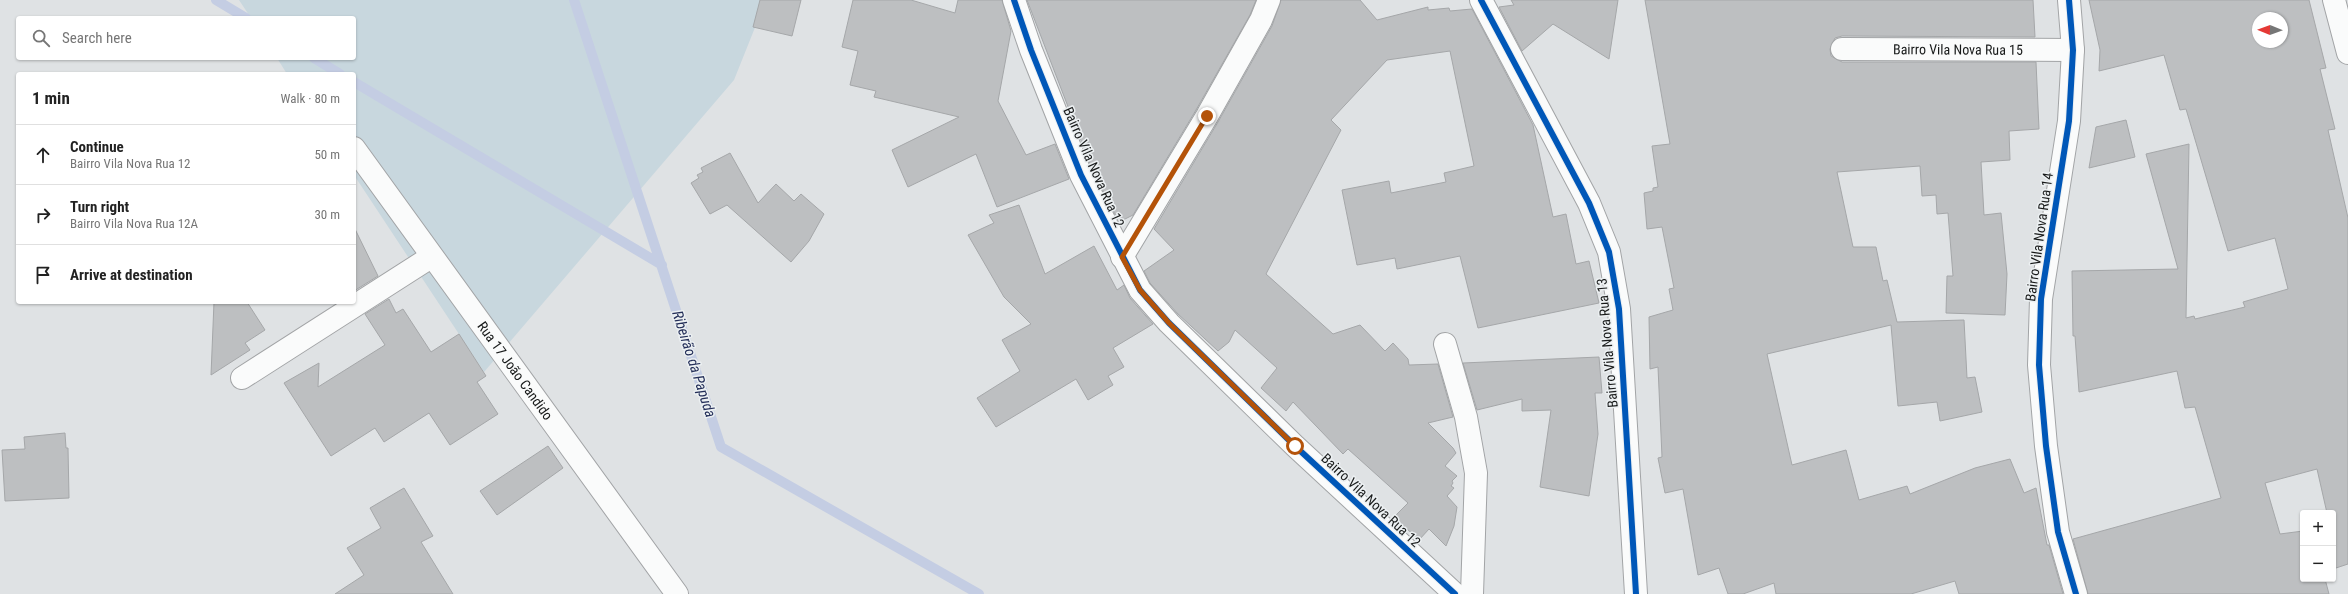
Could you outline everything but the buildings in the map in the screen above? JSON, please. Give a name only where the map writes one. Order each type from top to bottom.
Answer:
[{"type":"street","name":"Bairro Vila Nova Rua 12","points":[[1014,0],[1031,50],[1081,175],[1140,290],[1169,323],[1295,446],[1455,594]]},
{"type":"street","points":[[1122,257],[1207,116],[1262,20],[1269,0]]},
{"type":"street","name":"Bairro Vila Nova Rua 13","points":[[1481,0],[1589,203],[1609,252],[1619,309],[1636,594]]},
{"type":"street","name":"Bairro Vila Nova Rua 14","points":[[2069,0],[2073,50],[2069,121],[2041,299],[2038,365],[2046,446],[2058,532],[2076,594]]},
{"type":"street","points":[[2334,0],[2348,53]]},
{"type":"street","name":"Bairro Vila Nova Rua 15","points":[[1842,49],[2073,50]]},
{"type":"street","name":"Rua 17 João Candido","points":[[356,151],[431,257],[677,594]]},
{"type":"street","points":[[242,378],[431,257]]},
{"type":"street","points":[[1445,344],[1466,418],[1476,473],[1472,594]]},
{"type":"shaded area","points":[[239,0],[766,0],[734,80],[484,372],[356,178],[356,72],[286,72],[278,60],[356,60],[356,16],[250,16]]},
{"type":"waterway","points":[[216,0],[243,16]]},
{"type":"waterway","name":"Ribeirão da Papuda","points":[[574,0],[721,447],[979,594]]},
{"type":"waterway","points":[[317,60],[337,72]]},
{"type":"waterway","points":[[356,83],[662,265]]},
{"type":"cycle path","points":[[1014,0],[1031,50],[1081,175],[1140,290],[1169,323],[1295,446],[1455,594]]},
{"type":"cycle path","points":[[1481,0],[1589,203],[1609,252],[1619,309],[1636,594]]},
{"type":"cycle path","points":[[2069,0],[2073,50],[2069,121],[2041,299],[2039,365],[2046,446],[2058,532],[2076,594]]},
{"type":"route","points":[[1207,116],[1122,257],[1140,290],[1169,323],[1295,446]]}]
